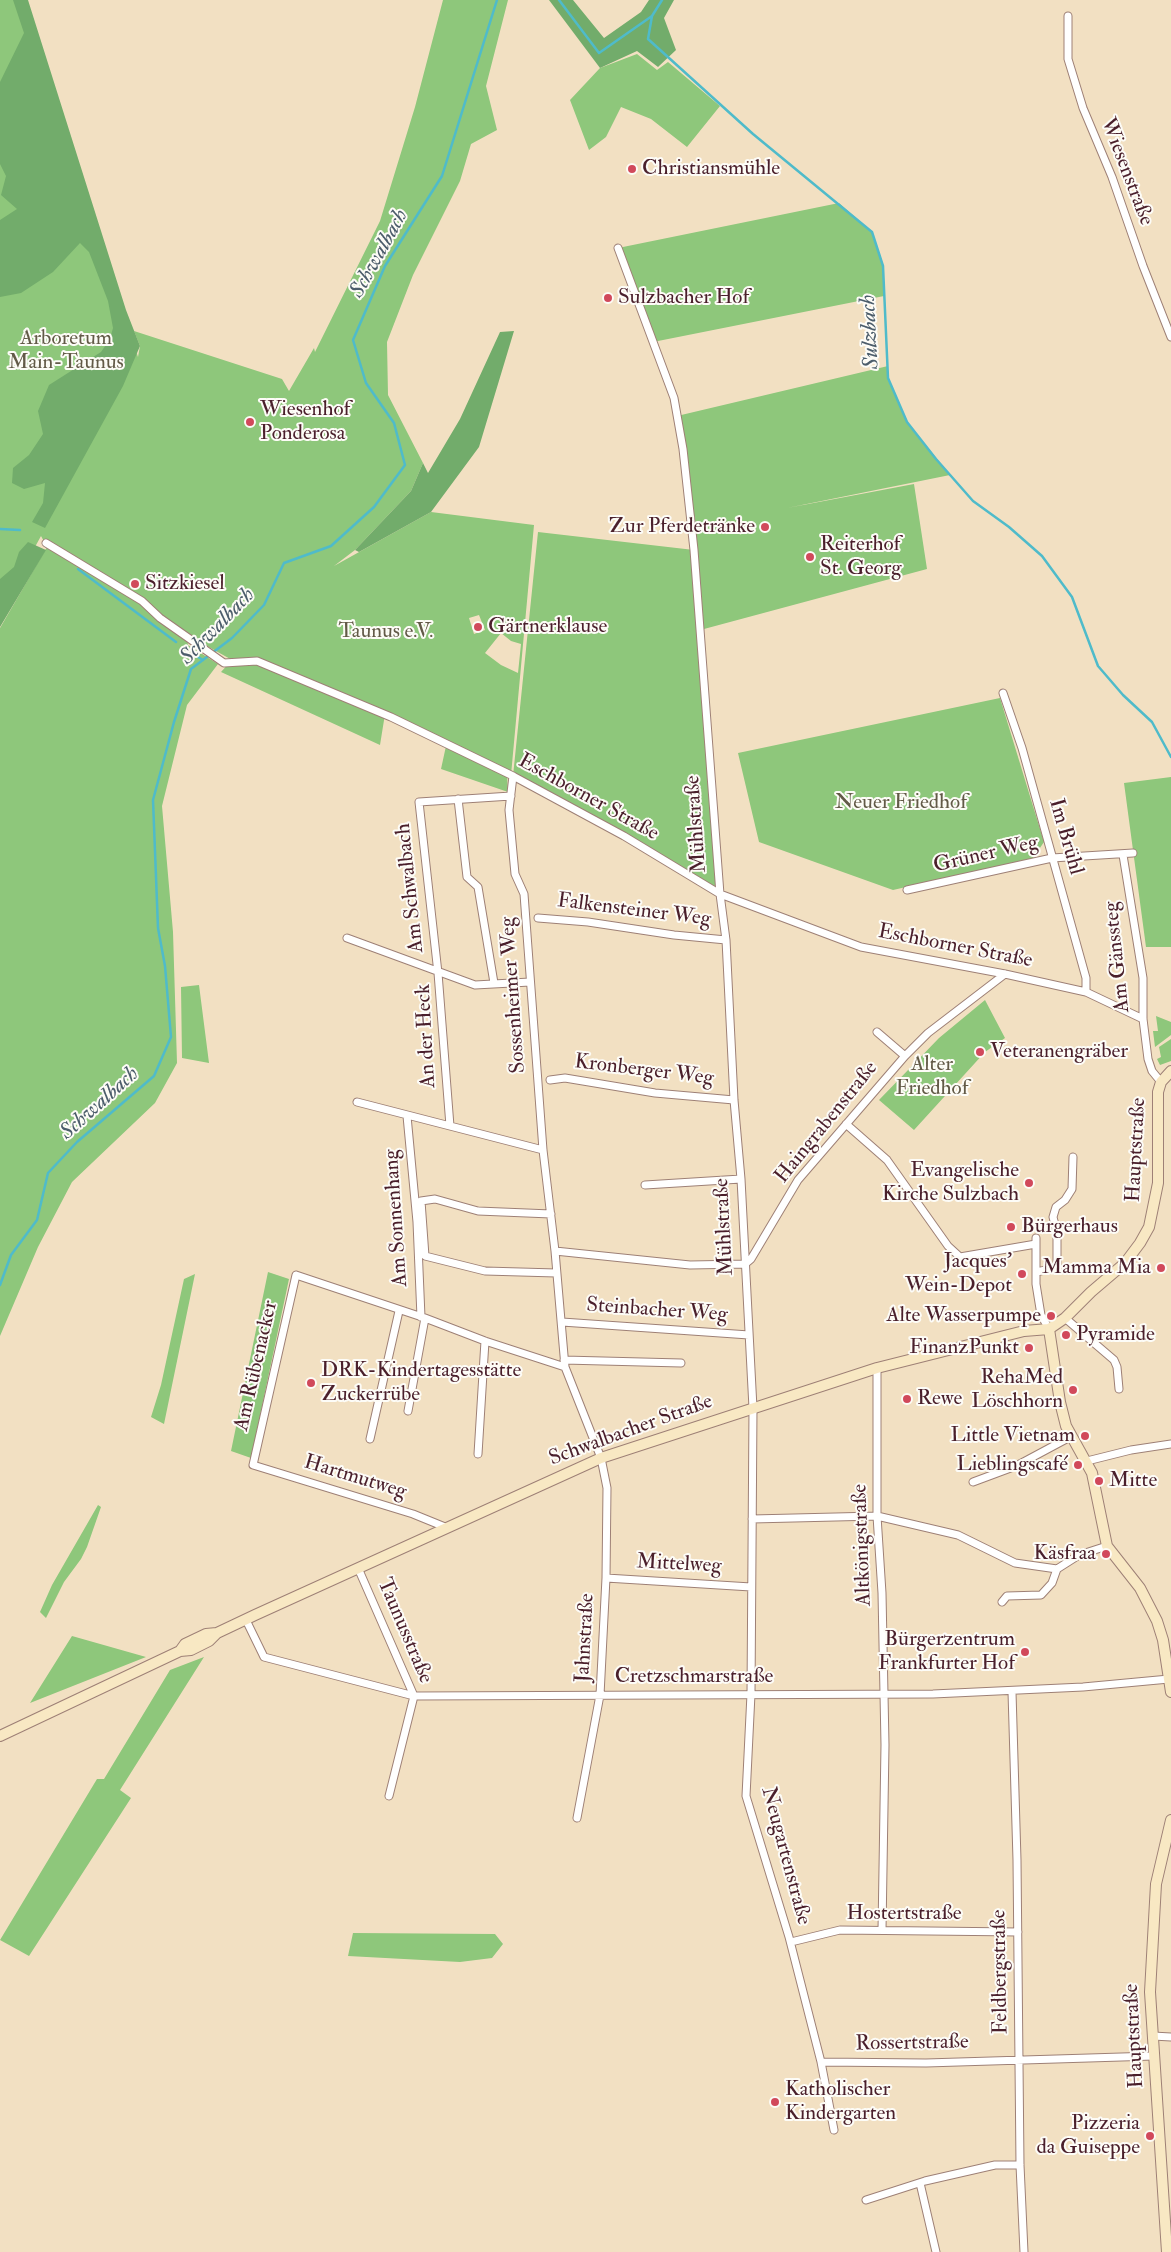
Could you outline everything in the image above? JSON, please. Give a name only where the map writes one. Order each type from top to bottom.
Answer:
[{"type":"street","name":"Wiesenstraße","points":[[1068,16],[1068,59],[1078,91],[1171,337]]},
{"type":"street","name":"Mühlstraße","points":[[618,248],[674,398],[683,449],[694,550],[720,894],[726,940],[753,1408]]},
{"type":"street","name":"Eschborner Straße","points":[[46,543],[142,601],[160,618],[224,663],[258,661],[391,717],[513,776],[624,836],[720,894],[861,947],[1005,974],[1086,992],[1143,1018]]},
{"type":"street","name":"Im Brühl","points":[[1003,693],[1022,748],[1086,978],[1086,992]]},
{"type":"street","name":"Sossenheimer Weg","points":[[513,776],[509,810],[515,874],[524,894],[543,1150],[555,1251],[564,1363],[601,1458]]},
{"type":"street","name":"Am Schwalbach","points":[[438,973],[419,802],[511,796]]},
{"type":"street","points":[[458,799],[467,877],[478,887],[494,984]]},
{"type":"street","name":"Grüner Weg","points":[[907,890],[1052,858],[1133,853]]},
{"type":"street","name":"Am Gänssteg","points":[[1123,855],[1142,978],[1143,1018],[1152,1071],[1162,1082]]},
{"type":"street","name":"Falkensteiner Weg","points":[[538,918],[588,922],[674,935],[726,940]]},
{"type":"street","points":[[346,938],[438,973]]},
{"type":"street","name":"An der Heck","points":[[450,1126],[438,973],[474,985],[530,982]]},
{"type":"street","name":"Haingrabenstraße","points":[[745,1264],[751,1259],[798,1180],[905,1056],[928,1033],[1005,974]]},
{"type":"street","name":"Haingrabenstraße","points":[[877,1032],[905,1056]]},
{"type":"street","points":[[1162,1082],[1171,1072]]},
{"type":"street","name":"Kronberger Weg","points":[[550,1080],[565,1078],[655,1093],[734,1100]]},
{"type":"street","name":"Hauptstraße","points":[[1049,1329],[1065,1318],[1091,1292],[1126,1263],[1149,1227],[1158,1183],[1157,1102],[1162,1082]]},
{"type":"street","points":[[357,1102],[543,1150]]},
{"type":"street","name":"Am Sonnenhang","points":[[407,1116],[417,1222],[423,1318],[408,1411]]},
{"type":"street","points":[[846,1124],[887,1160],[918,1205],[938,1227],[948,1246],[960,1257],[1036,1241],[1036,1284],[1041,1315],[1049,1329],[1060,1402],[1066,1426],[1092,1473],[1107,1546],[1140,1588],[1153,1612],[1168,1654],[1171,1692]]},
{"type":"street","points":[[1037,1272],[1057,1266],[1057,1233],[1053,1216],[1056,1207],[1065,1200],[1072,1189],[1073,1157]]},
{"type":"street","points":[[645,1185],[741,1179]]},
{"type":"street","points":[[551,1214],[478,1211],[435,1200],[421,1201],[425,1256],[485,1271],[556,1274]]},
{"type":"street","points":[[555,1251],[690,1265],[745,1264]]},
{"type":"street","name":"Am Rübenacker","points":[[253,1465],[296,1274],[400,1310]]},
{"type":"street","points":[[370,1439],[400,1310],[485,1341],[564,1363],[680,1363]]},
{"type":"street","points":[[1065,1318],[1114,1360],[1117,1367],[1119,1389]]},
{"type":"street","name":"Steinbacher Weg","points":[[562,1322],[749,1336]]},
{"type":"street","name":"Schwalbacher Straße","points":[[0,1736],[175,1653],[191,1650],[209,1641],[217,1633],[445,1527],[601,1458],[877,1368],[1024,1330],[1049,1329]]},
{"type":"street","points":[[478,1454],[485,1341]]},
{"type":"street","name":"Altkönigstraße","points":[[877,1368],[877,1516],[882,1593],[884,1694],[882,1930]]},
{"type":"street","name":"Neugartenstraße","points":[[753,1408],[751,1694],[746,1796],[791,1942],[821,2062],[834,2130]]},
{"type":"street","points":[[973,1482],[1016,1466],[1072,1436]]},
{"type":"street","points":[[1087,1461],[1131,1450],[1171,1444]]},
{"type":"street","name":"Jahnstraße","points":[[577,1818],[600,1695],[606,1578],[607,1488],[601,1458]]},
{"type":"street","name":"Hartmutweg","points":[[253,1465],[397,1509],[437,1522],[445,1527]]},
{"type":"street","points":[[752,1519],[877,1516],[958,1535],[1015,1563],[1057,1568]]},
{"type":"street","points":[[1002,1602],[1007,1596],[1042,1595],[1052,1583],[1057,1568],[1079,1554],[1107,1546]]},
{"type":"street","name":"Taunusstraße","points":[[358,1568],[414,1696],[389,1796]]},
{"type":"street","name":"Mittelweg","points":[[606,1578],[751,1587]]},
{"type":"street","name":"Cretzschmarstraße","points":[[246,1620],[264,1657],[414,1696],[1012,1692],[1169,1679]]},
{"type":"street","name":"Feldbergstraße","points":[[1012,1692],[1015,1744],[1020,2164],[1024,2252]]},
{"type":"street","name":"Hauptstraße","points":[[1167,2252],[1169,2238],[1150,1992],[1156,1884],[1171,1820]]},
{"type":"street","name":"Hostertstraße","points":[[791,1942],[840,1930],[1018,1932]]},
{"type":"street","points":[[1153,2036],[1171,2037]]},
{"type":"street","name":"Rossertstraße","points":[[821,2062],[1020,2060],[1154,2056]]},
{"type":"street","points":[[866,2200],[920,2183],[995,2165],[1020,2164]]},
{"type":"street","points":[[920,2183],[936,2252]]},
{"type":"green space","points":[[0,0],[23,0],[138,357],[140,346],[134,331],[282,379],[289,391],[314,348],[315,352],[380,221],[415,107],[443,0],[508,0],[486,86],[497,130],[471,144],[460,181],[413,275],[387,342],[388,395],[423,463],[411,491],[355,550],[334,566],[431,512],[534,525],[511,775],[385,714],[380,745],[221,672],[232,660],[207,646],[206,649],[187,637],[188,645],[218,664],[187,705],[162,806],[173,932],[177,1063],[155,1103],[72,1182],[38,1247],[0,1336],[0,628],[47,547],[41,536],[0,611]],"holes":[[[479,615],[485,630],[474,634],[469,618]],[[501,633],[511,641],[521,644],[518,673],[501,665],[485,653]]]},
{"type":"green space","points":[[13,0],[28,0],[126,310],[140,346],[123,386],[45,528],[32,522],[43,503],[45,483],[24,489],[12,483],[13,468],[29,455],[43,434],[38,411],[49,385],[101,352],[110,339],[113,328],[108,301],[89,252],[80,243],[53,272],[21,293],[0,297],[0,220],[17,209],[1,195],[6,176],[0,164],[0,82],[24,33]]},
{"type":"green space","points":[[549,0],[573,0],[604,38],[641,12],[649,0],[674,0],[664,18],[676,50],[658,67],[637,51],[600,68]]},
{"type":"green space","points":[[637,54],[657,70],[668,62],[720,106],[687,147],[651,119],[621,107],[606,137],[589,150],[570,100],[600,68]]},
{"type":"green space","points":[[839,203],[872,232],[883,266],[884,296],[653,342],[618,248]]},
{"type":"green space","points":[[514,331],[479,447],[431,512],[359,552],[355,550],[411,491],[423,463],[428,473],[460,419],[500,332]]},
{"type":"green space","points":[[888,366],[888,378],[907,422],[950,475],[787,508],[914,484],[927,569],[704,629],[697,578],[720,894],[513,776],[538,532],[694,550],[677,416]]},
{"type":"green space","points":[[28,542],[46,550],[0,627],[0,579],[14,567],[19,552]]},
{"type":"green space","name":"Neuer Friedhof","points":[[1000,698],[1044,842],[1033,858],[893,890],[759,842],[738,753]]},
{"type":"green space","points":[[446,746],[507,775],[508,792],[441,769]]},
{"type":"green space","points":[[1171,777],[1171,947],[1146,947],[1124,783]]},
{"type":"green space","points":[[199,985],[209,1063],[182,1058],[181,987]]},
{"type":"green space","name":"Alter Friedhof","points":[[985,1000],[1005,1038],[985,1052],[914,1130],[879,1100],[939,1038]]},
{"type":"green space","points":[[1156,1016],[1171,1022],[1171,1035],[1155,1047],[1153,1031],[1158,1031]]},
{"type":"green space","points":[[1171,1039],[1171,1061],[1160,1065],[1157,1059],[1161,1057],[1159,1047]]},
{"type":"green space","points":[[268,1272],[289,1279],[251,1458],[231,1451]]},
{"type":"green space","points":[[195,1274],[164,1424],[151,1417],[161,1385],[184,1279]]},
{"type":"green space","points":[[98,1505],[101,1507],[87,1547],[81,1559],[64,1582],[46,1618],[40,1612],[52,1585]]},
{"type":"green space","points":[[72,1636],[146,1657],[30,1703]]},
{"type":"green space","points":[[204,1657],[120,1790],[131,1798],[29,1956],[0,1940],[97,1779],[104,1779],[170,1670]]},
{"type":"green space","points":[[353,1933],[495,1934],[503,1944],[492,1958],[460,1962],[348,1956]]},
{"type":"waterway","name":"Schwalbach","points":[[0,1285],[11,1255],[37,1220],[48,1173],[77,1142],[154,1076],[171,1037],[165,966],[158,928],[153,800],[174,722],[191,669],[232,638],[264,605],[284,563],[331,546],[374,507],[405,465],[394,423],[366,383],[353,340],[385,266],[442,176],[497,0]]},
{"type":"waterway","name":"Schwalbach","points":[[559,0],[599,53],[652,16]]},
{"type":"waterway","name":"Sulzbach","points":[[662,0],[652,16],[648,39],[753,134],[872,232],[883,266],[888,378],[907,422],[973,501],[1009,527],[1042,556],[1072,597],[1098,666],[1123,695],[1152,722],[1171,757]]},
{"type":"waterway","points":[[0,529],[20,530]]},
{"type":"waterway","points":[[78,569],[176,642]]},
{"type":"waterway","points":[[193,654],[203,660]]},
{"type":"place","name":"Christiansmühle","points":[[632,169]]},
{"type":"place","name":"Sulzbacher Hof","points":[[608,298]]},
{"type":"place","name":"Wiesenhof Ponderosa","points":[[250,422]]},
{"type":"place","name":"Zur Pferdetränke","points":[[765,527]]},
{"type":"place","name":"Reiterhof St. Georg","points":[[810,557]]},
{"type":"place","name":"Sitzkiesel","points":[[135,584]]},
{"type":"place","name":"Gärtnerklause","points":[[478,627]]},
{"type":"place","name":"Veteranengräber","points":[[980,1052]]},
{"type":"place","name":"Evangelische Kirche Sulzbach","points":[[1029,1183]]},
{"type":"place","name":"Bürgerhaus","points":[[1011,1227]]},
{"type":"place","name":"Mamma Mia","points":[[1161,1268]]},
{"type":"place","name":"Jacques' Wein-Depot","points":[[1022,1274]]},
{"type":"place","name":"Alte Wasserpumpe","points":[[1051,1316]]},
{"type":"place","name":"Pyramide","points":[[1066,1335]]},
{"type":"place","name":"FinanzPunkt","points":[[1029,1348]]},
{"type":"place","name":"DRK-Kindertagesstätte Zuckerrübe","points":[[311,1383]]},
{"type":"place","name":"RehaMed Löschhorn","points":[[1073,1390]]},
{"type":"place","name":"Rewe","points":[[907,1399]]},
{"type":"place","name":"Little Vietnam","points":[[1085,1436]]},
{"type":"place","name":"Lieblingscafé","points":[[1078,1465]]},
{"type":"place","name":"Mitte","points":[[1099,1481]]},
{"type":"place","name":"Käsfraa","points":[[1106,1554]]},
{"type":"place","name":"Bürgerzentrum Frankfurter Hof","points":[[1025,1652]]},
{"type":"place","name":"Katholischer Kindergarten","points":[[775,2102]]},
{"type":"place","name":"Pizzeria da Guiseppe","points":[[1150,2136]]},
{"type":"park label","name":"Arboretum Main-Taunus","points":[[66,351]]},
{"type":"park label","name":"Taunus e.V.","points":[[386,632]]}]
